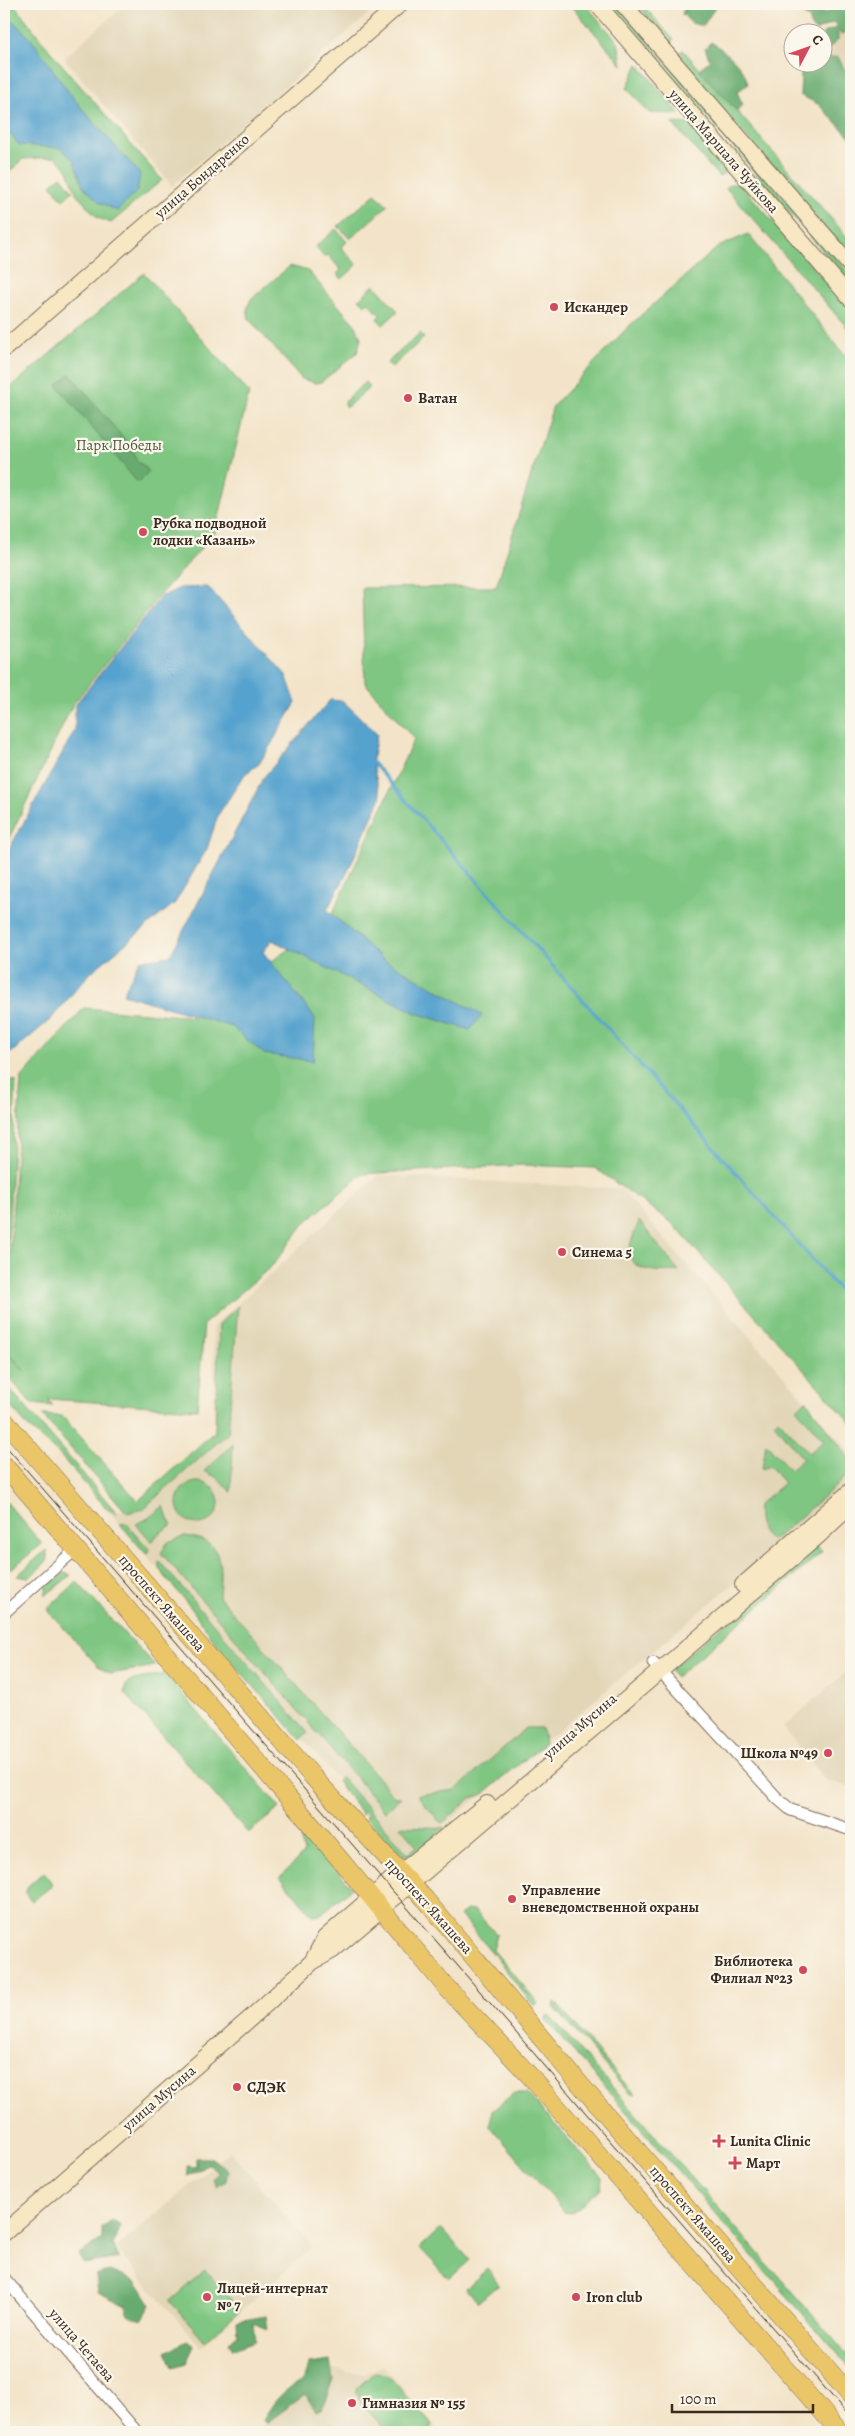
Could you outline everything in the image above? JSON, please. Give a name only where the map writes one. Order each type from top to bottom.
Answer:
[{"type":"main road","name":"проспект Ямашева","points":[[4,1420],[313,1777],[492,1977],[584,2089],[851,2396]]},
{"type":"main road","name":"проспект Ямашева","points":[[4,1465],[447,1988],[530,2076],[840,2432]]},
{"type":"street","name":"улица Бондаренко","points":[[4,349],[400,4]]},
{"type":"street","name":"улица Маршала Чуйкова","points":[[597,4],[851,299]]},
{"type":"street","name":"улица Маршала Чуйкова","points":[[623,4],[851,266]]},
{"type":"street","name":"улица Мусина","points":[[656,1666],[851,1491]]},
{"type":"street","name":"улица Мусина","points":[[4,2233],[312,1962],[322,1941],[405,1879],[656,1666],[818,1536],[851,1505]]},
{"type":"street","points":[[4,1614],[75,1550]]},
{"type":"street","points":[[656,1666],[778,1799],[791,1810],[851,1830]]},
{"type":"street","name":"улица Четаева","points":[[4,2278],[137,2432]]},
{"type":"shaded area","points":[[126,4],[380,4],[172,186],[64,58]]},
{"type":"shaded area","points":[[851,11],[851,82],[832,61],[832,29]]},
{"type":"shaded area","points":[[379,1175],[621,1189],[851,1453],[851,1485],[417,1849],[404,1855],[362,1812],[339,1781],[108,1510],[116,1512],[140,1504],[214,1438],[213,1326]]},
{"type":"shaded area","name":"Школа №49","points":[[851,1668],[851,1788],[824,1779],[783,1727]]},
{"type":"shaded area","name":"Лицей-интернат № 7","points":[[230,2151],[312,2247],[201,2347],[116,2248]]},
{"type":"shaded area","name":"Гимназия № 155","points":[[383,2365],[440,2432],[256,2432],[331,2368],[364,2374]]},
{"type":"green space","points":[[4,4],[14,4],[50,51],[162,180],[111,223],[98,218],[77,195],[68,170],[55,157],[23,159],[4,177]]},
{"type":"green space","points":[[570,4],[585,4],[618,42],[622,65]]},
{"type":"green space","points":[[609,4],[616,4],[851,275],[851,284]]},
{"type":"green space","points":[[640,4],[674,40],[669,43],[638,6]]},
{"type":"green space","points":[[686,4],[715,4],[716,6],[703,26],[691,23],[682,14]]},
{"type":"green space","points":[[801,4],[818,4],[818,9],[827,13],[835,4],[851,4],[851,29],[841,35],[841,32],[838,32],[838,40],[832,45],[832,29],[838,27],[835,22],[810,22],[810,19],[799,12]]},
{"type":"green space","points":[[711,42],[734,60],[746,78],[748,84],[737,92],[743,105],[737,111],[700,71],[701,67],[710,61],[705,48]]},
{"type":"green space","points":[[683,50],[851,241],[843,249],[676,56]]},
{"type":"green space","points":[[832,57],[838,57],[851,81],[851,138],[818,104],[800,95],[801,74],[804,72],[832,72]]},
{"type":"green space","points":[[638,64],[680,114],[649,113],[627,88]]},
{"type":"green space","points":[[672,123],[689,124],[725,164],[725,173],[719,177]]},
{"type":"green space","points":[[61,176],[73,191],[63,200],[51,185]]},
{"type":"green space","points":[[731,184],[740,184],[851,310],[851,332],[726,188]]},
{"type":"green space","points":[[375,194],[388,205],[350,239],[338,226]]},
{"type":"green space","points":[[336,229],[347,242],[341,247],[357,265],[342,279],[337,274],[341,270],[328,255],[324,257],[315,247]]},
{"type":"green space","points":[[748,234],[851,363],[851,1423],[671,1222],[595,1168],[524,1165],[362,1174],[304,1224],[273,1265],[204,1324],[197,1409],[48,1399],[53,1406],[32,1404],[4,1372],[4,1349],[25,1372],[4,1347],[21,1078],[84,1008],[195,1017],[330,919],[414,739],[365,683],[362,588],[496,587],[553,406],[629,326],[718,247]]},
{"type":"green space","points":[[290,266],[308,271],[356,326],[361,338],[357,353],[321,382],[315,383],[302,379],[249,319],[247,309],[251,299]]},
{"type":"green space","name":"Парк Победы","points":[[144,273],[249,393],[215,533],[164,590],[73,704],[4,849],[4,393]]},
{"type":"green space","points":[[374,285],[398,311],[383,325],[377,319],[380,315],[368,302],[365,305],[359,299]]},
{"type":"green space","points":[[420,333],[424,338],[392,367],[387,363]]},
{"type":"green space","points":[[70,374],[133,450],[137,461],[145,467],[148,472],[138,483],[57,385]]},
{"type":"green space","points":[[365,382],[370,387],[347,407],[343,403]]},
{"type":"green space","points":[[4,1080],[16,1081],[4,1326]]},
{"type":"green space","points":[[639,1221],[679,1271],[665,1272],[641,1268],[631,1259],[629,1251]]},
{"type":"green space","points":[[238,1306],[228,1433],[143,1509],[127,1513],[42,1415],[62,1416],[138,1501],[215,1431],[219,1324]]},
{"type":"green space","points":[[4,1382],[117,1513],[108,1510],[58,1453],[31,1430],[4,1399]]},
{"type":"green space","points":[[806,1400],[851,1461],[851,1473],[776,1538],[770,1540],[759,1524],[758,1505],[784,1483],[770,1466],[762,1469],[766,1443],[790,1470],[803,1459],[774,1423],[778,1419],[809,1453],[824,1441],[797,1409]]},
{"type":"green space","points":[[233,1444],[231,1492],[218,1478],[204,1471]]},
{"type":"green space","points":[[194,1482],[202,1482],[213,1488],[219,1503],[213,1518],[202,1524],[194,1524],[183,1518],[177,1507],[177,1499],[183,1488]]},
{"type":"green space","points":[[4,1499],[42,1544],[11,1569],[4,1560]]},
{"type":"green space","points":[[164,1506],[172,1525],[159,1533],[152,1542],[136,1524],[147,1519]]},
{"type":"green space","points":[[126,1523],[149,1549],[147,1555],[120,1524]]},
{"type":"green space","points":[[185,1536],[207,1543],[214,1549],[220,1565],[219,1597],[395,1797],[401,1797],[385,1811],[161,1553],[168,1542]]},
{"type":"green space","points":[[816,1545],[822,1552],[676,1677],[670,1670]]},
{"type":"green space","points":[[46,1550],[48,1560],[29,1578],[17,1576]]},
{"type":"green space","points":[[159,1561],[308,1733],[301,1740],[217,1645],[192,1609],[159,1569]]},
{"type":"green space","points":[[65,1573],[71,1575],[45,1596],[47,1586]]},
{"type":"green space","points":[[77,1582],[155,1666],[110,1674],[99,1667],[50,1613],[48,1608]]},
{"type":"green space","points":[[165,1674],[280,1808],[248,1833],[125,1693],[126,1685],[129,1681]]},
{"type":"green space","points":[[526,1728],[541,1728],[545,1743],[482,1795],[471,1798],[442,1823],[417,1795],[456,1790]]},
{"type":"green space","points":[[341,1777],[408,1854],[417,1846],[400,1826],[445,1828],[413,1853],[404,1856],[366,1818],[368,1815],[365,1811],[362,1814],[337,1781]]},
{"type":"green space","points":[[296,1821],[352,1888],[320,1915],[313,1916],[280,1877],[304,1853]]},
{"type":"green space","points":[[44,1872],[53,1885],[32,1901],[25,1893],[29,1885]]},
{"type":"green space","points":[[467,1910],[475,1911],[497,1935],[493,1950],[538,2003],[536,2005],[533,2005],[460,1915]]},
{"type":"green space","points":[[555,2002],[635,2095],[630,2094],[554,2007]]},
{"type":"green space","points":[[549,2015],[851,2359],[851,2369],[546,2020]]},
{"type":"green space","points":[[514,2093],[527,2093],[602,2177],[601,2188],[572,2213],[564,2212],[490,2126],[492,2111]]},
{"type":"green space","points":[[196,2158],[212,2158],[228,2171],[226,2181],[217,2187],[213,2178],[219,2172],[209,2164],[188,2176],[187,2166],[196,2167]]},
{"type":"green space","points":[[112,2221],[121,2226],[113,2245],[119,2258],[83,2264],[79,2254],[102,2239],[102,2228]]},
{"type":"green space","points":[[441,2228],[470,2260],[449,2279],[420,2248]]},
{"type":"green space","points":[[487,2269],[499,2284],[478,2302],[466,2288]]},
{"type":"green space","points":[[205,2270],[240,2310],[205,2341],[170,2301]]},
{"type":"green space","points":[[109,2271],[137,2282],[151,2305],[142,2320],[129,2316],[126,2306],[98,2292],[96,2276]]},
{"type":"green space","points":[[266,2316],[268,2329],[253,2323],[255,2341],[233,2349],[229,2341],[238,2335],[237,2321]]},
{"type":"green space","points":[[187,2341],[194,2346],[186,2363],[173,2367],[166,2352]]},
{"type":"green space","points":[[330,2361],[333,2380],[322,2409],[316,2411],[305,2395],[266,2423],[263,2421],[270,2408],[284,2392],[303,2381],[309,2364]]},
{"type":"green space","points":[[375,2372],[387,2374],[432,2425],[430,2432],[387,2432],[362,2404],[356,2392],[357,2388]]},
{"type":"water","points":[[4,15],[14,22],[38,48],[65,87],[140,174],[137,191],[117,211],[99,202],[83,186],[74,161],[61,148],[19,145],[4,127]]},
{"type":"water","points":[[208,587],[286,675],[296,703],[259,764],[245,774],[218,815],[207,849],[175,903],[90,973],[50,1020],[11,1053],[4,1053],[4,858],[75,730],[75,705],[161,597],[180,588]]},
{"type":"water","points":[[330,700],[343,701],[377,734],[372,762],[381,797],[347,873],[327,910],[383,959],[482,1015],[470,1030],[416,1013],[272,940],[263,952],[315,1018],[313,1061],[264,1054],[232,1027],[123,994],[140,960],[170,956],[264,777]]},
{"type":"waterway","points":[[372,762],[851,1303]]},
{"type":"tram line","points":[[4,1444],[851,2418]]},
{"type":"place","name":"Искандер","points":[[554,307]]},
{"type":"place","name":"Ватан","points":[[408,398]]},
{"type":"place","name":"Рубка подводной лодки «Казань»","points":[[143,532]]},
{"type":"place","name":"Синема 5","points":[[562,1252]]},
{"type":"place","name":"Школа №49","points":[[828,1753]]},
{"type":"place","name":"Управление вневедомственной охраны","points":[[512,1899]]},
{"type":"place","name":"Библиотека Филиал №23","points":[[803,1970]]},
{"type":"place","name":"СДЭК","points":[[237,2087]]},
{"type":"place","name":"Lunita Clinic","points":[[719,2141]]},
{"type":"place","name":"Март","points":[[735,2163]]},
{"type":"place","name":"Лицей-интернат № 7","points":[[207,2297]]},
{"type":"place","name":"Iron club","points":[[576,2297]]},
{"type":"place","name":"Гимназия № 155","points":[[352,2403]]}]
